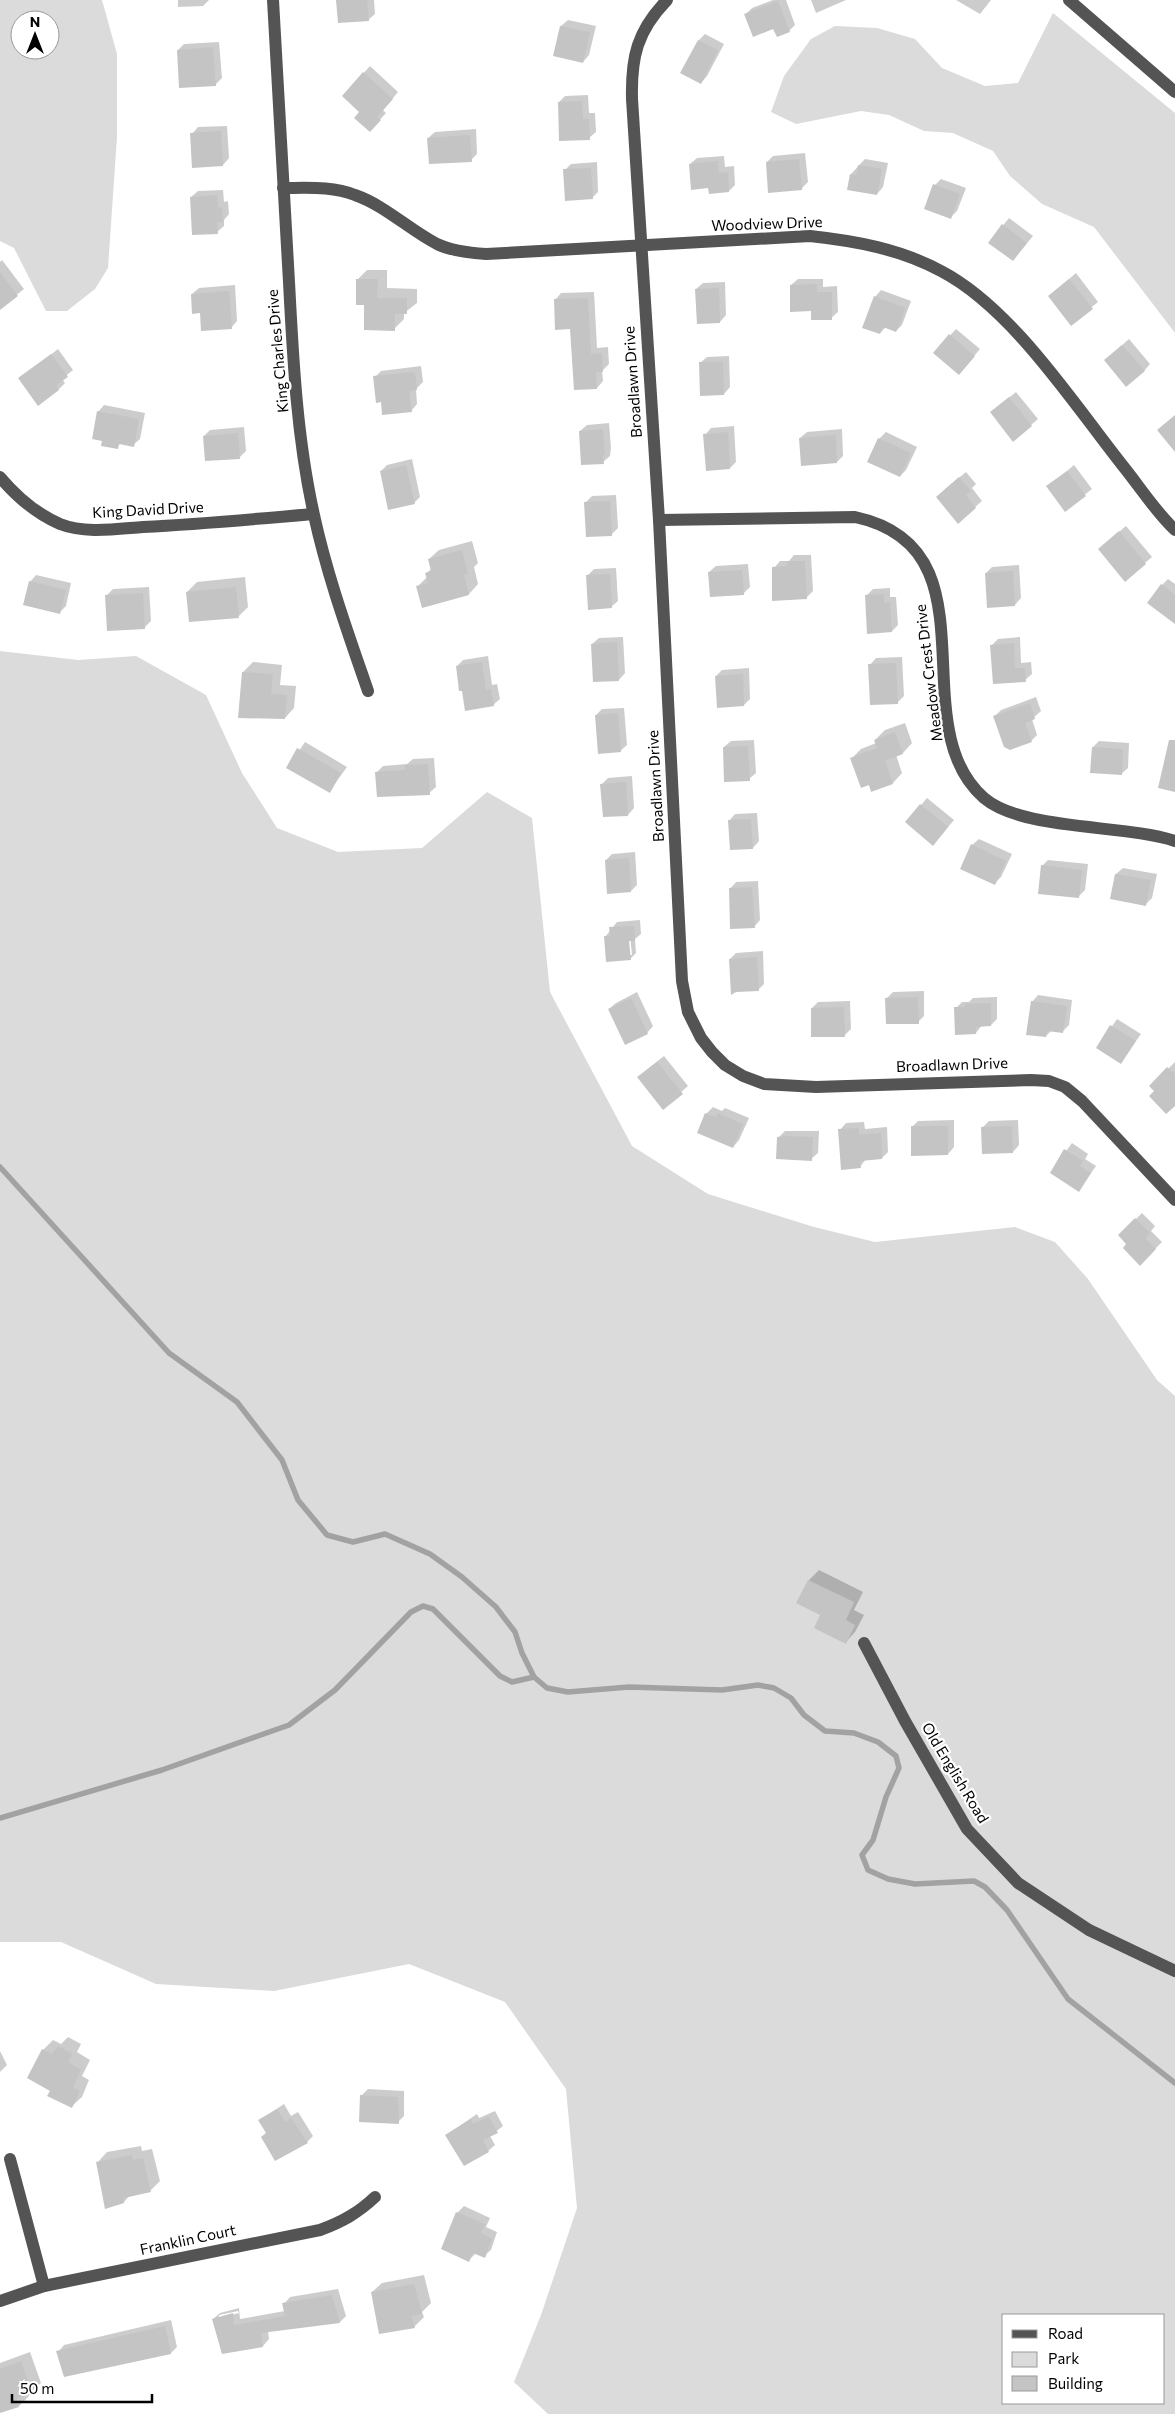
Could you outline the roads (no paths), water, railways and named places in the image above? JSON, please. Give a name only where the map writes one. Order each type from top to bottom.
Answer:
[{"type":"street","name":"King Charles Drive","points":[[273,0],[294,371],[314,514],[342,618],[368,691]]},
{"type":"street","name":"Broadlawn Drive","points":[[667,0],[647,25],[633,57],[632,99],[658,520],[682,981],[688,1012],[701,1038],[725,1065],[743,1076],[764,1084],[816,1087],[1013,1079],[1049,1081],[1065,1087],[1082,1101],[1175,1200]]},
{"type":"street","points":[[1068,0],[1175,92]]},
{"type":"street","name":"Woodview Drive","points":[[283,188],[326,188],[355,194],[386,209],[438,244],[464,253],[486,254],[810,236],[849,240],[897,252],[941,271],[971,290],[1002,317],[1030,349],[1175,530]]},
{"type":"street","name":"King David Drive","points":[[0,477],[23,501],[42,514],[60,524],[82,529],[160,526],[314,514]]},
{"type":"street","name":"Meadow Crest Drive","points":[[658,520],[856,516],[875,521],[895,531],[908,541],[920,557],[929,572],[935,589],[940,610],[949,729],[968,781],[986,799],[1008,810],[1031,818],[1134,832],[1175,841]]},
{"type":"street","name":"Old English Road","points":[[864,1643],[905,1722],[967,1829],[1018,1883],[1089,1930],[1175,1971]]},
{"type":"street","points":[[10,2159],[44,2286]]},
{"type":"street","name":"Franklin Court","points":[[0,2301],[44,2286],[320,2230],[353,2215],[375,2198]]},
{"type":"waterway","points":[[0,1167],[169,1353],[237,1402],[282,1460],[298,1500],[327,1535],[353,1542],[385,1534],[430,1554],[462,1577],[496,1607],[515,1632],[522,1653],[534,1677],[547,1688],[568,1692],[629,1687],[722,1690],[758,1685],[774,1688],[791,1698],[804,1715],[825,1731],[854,1733],[878,1742],[896,1756],[899,1768],[886,1797],[873,1840],[862,1855],[868,1870],[888,1879],[915,1884],[974,1881],[985,1887],[1007,1910],[1068,1999],[1175,2083]]},
{"type":"waterway","points":[[0,1818],[162,1770],[289,1725],[335,1690],[411,1612],[423,1606],[433,1609],[500,1676],[512,1682],[534,1677]]}]
